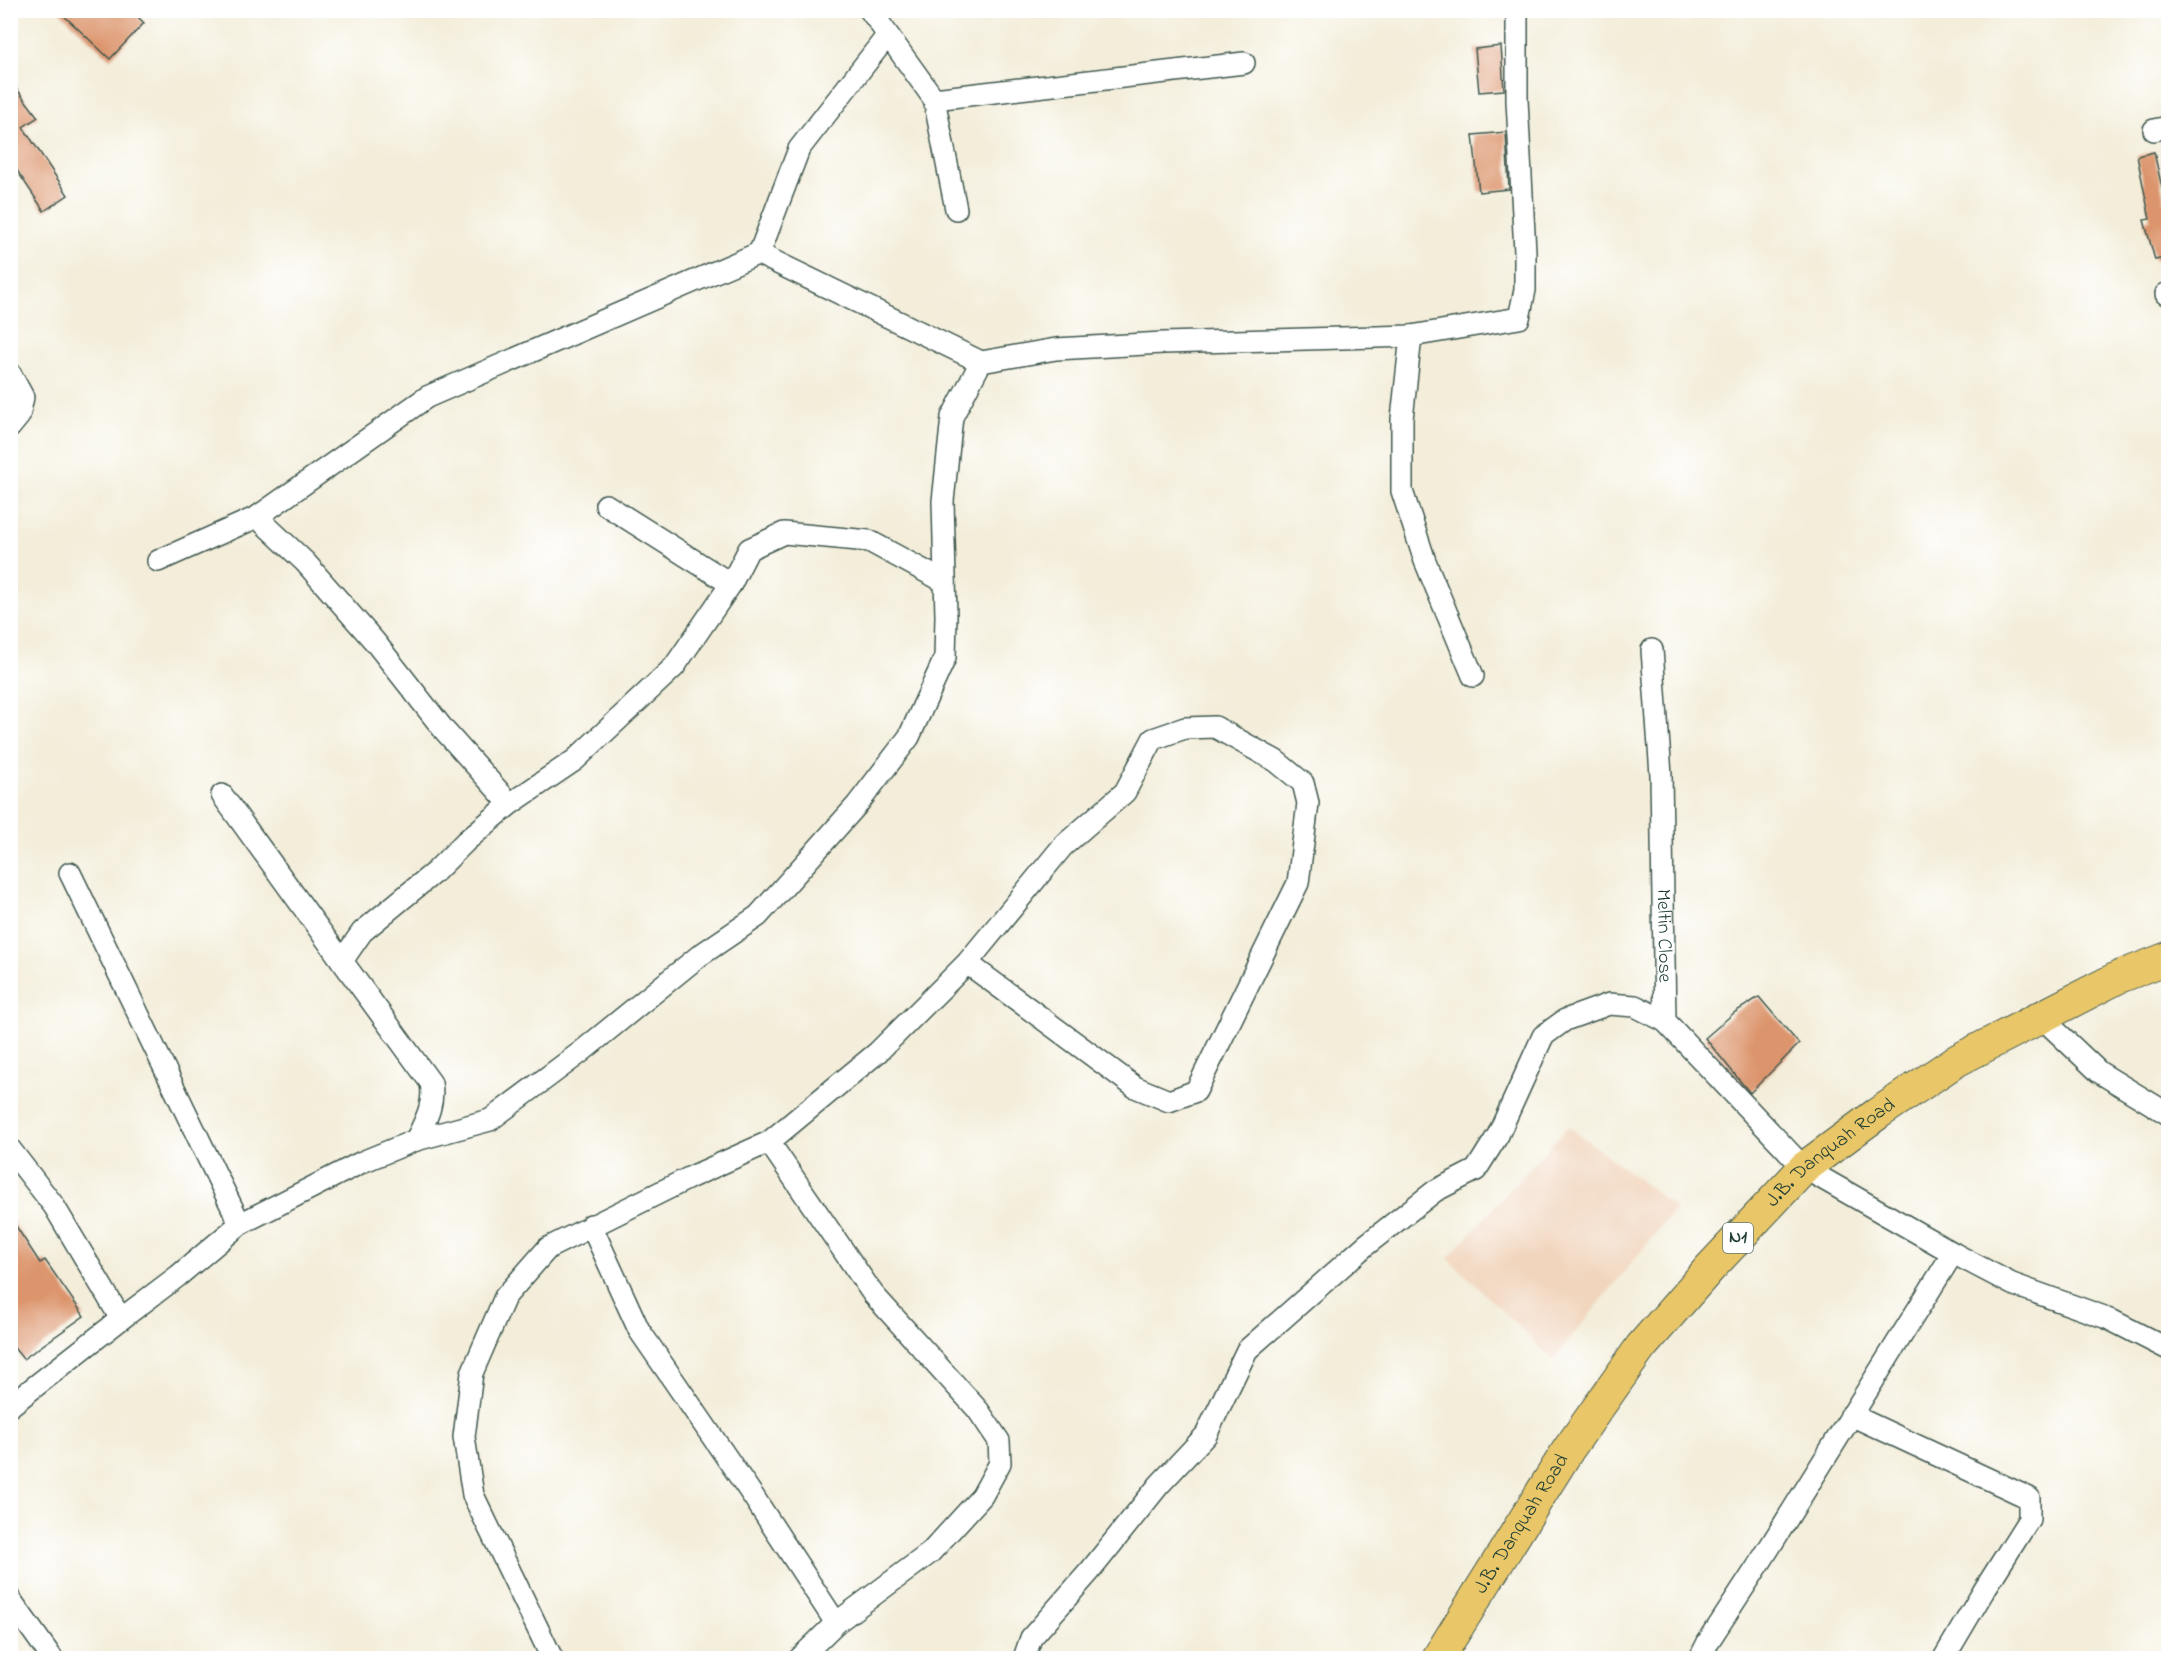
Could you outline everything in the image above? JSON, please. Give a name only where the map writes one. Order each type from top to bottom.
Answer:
[{"type":"highway","name":"J.B. Danquah Road","points":[[1438,1659],[1568,1450],[1641,1347],[1709,1269],[1804,1168],[1877,1114],[1956,1061],[2119,977],[2169,958]]},
{"type":"street","points":[[870,10],[934,99],[956,209]]},
{"type":"street","points":[[759,253],[981,362],[1068,349],[1163,343],[1411,336],[1519,318],[1525,290],[1525,252],[1517,100],[1516,10]]},
{"type":"street","points":[[158,561],[257,517],[427,398],[759,253],[799,149],[887,36]]},
{"type":"street","points":[[934,99],[1244,63]]},
{"type":"street","points":[[1411,336],[1402,419],[1402,491],[1425,561],[1473,676]]},
{"type":"street","points":[[10,1406],[178,1276],[240,1224],[362,1162],[416,1140],[490,1120],[581,1052],[699,956],[758,916],[857,806],[909,737],[945,658],[942,501],[952,417],[981,362]]},
{"type":"street","points":[[10,373],[23,397],[19,416],[10,427]]},
{"type":"street","points":[[606,505],[731,584]]},
{"type":"street","points":[[257,517],[305,562],[375,642],[444,730],[510,804]]},
{"type":"street","points":[[342,961],[362,933],[436,871],[466,841],[510,804],[575,760],[674,667],[731,584],[750,549],[784,533],[870,541],[945,582]]},
{"type":"street","name":"Meltin Close","points":[[1652,650],[1661,775],[1665,1021]]},
{"type":"street","points":[[552,1659],[473,1494],[464,1437],[472,1373],[505,1297],[548,1248],[691,1177],[770,1142],[878,1052],[967,963],[1063,846],[1125,792],[1153,739],[1185,728],[1215,727],[1276,761],[1304,783],[1308,803],[1298,883],[1196,1091],[1169,1101],[1135,1088],[967,963]]},
{"type":"street","points":[[222,795],[431,1083],[434,1096],[430,1111],[416,1140]]},
{"type":"street","points":[[70,873],[240,1224]]},
{"type":"street","points":[[1024,1659],[1031,1638],[1090,1571],[1159,1485],[1206,1436],[1247,1350],[1366,1245],[1435,1191],[1476,1170],[1498,1135],[1543,1036],[1565,1020],[1610,1004],[1635,1006],[1665,1021],[1804,1168],[2012,1284],[2108,1318],[2169,1349]]},
{"type":"street","points":[[2040,1016],[2099,1072],[2169,1114]]},
{"type":"street","points":[[770,1142],[873,1294],[978,1410],[999,1441],[1000,1463],[982,1496],[930,1553],[836,1623],[800,1659]]},
{"type":"street","points":[[10,1149],[54,1206],[120,1319]]},
{"type":"street","points":[[591,1225],[639,1330],[753,1496],[836,1623]]},
{"type":"street","points":[[1700,1659],[1708,1642],[1953,1253]]},
{"type":"street","points":[[1851,1415],[2029,1498],[2029,1519],[1944,1659]]},
{"type":"street","points":[[10,1599],[52,1659]]},
{"type":"shaded area","points":[[1568,1126],[1676,1208],[1553,1360],[1448,1258]]},
{"type":"building","points":[[58,10],[131,10],[144,23],[110,59]]},
{"type":"building","points":[[1501,46],[1504,90],[1479,92],[1475,49]]},
{"type":"building","points":[[10,80],[38,117],[23,127],[68,195],[44,211],[10,160]]},
{"type":"building","points":[[1506,132],[1509,189],[1479,192],[1473,135]]},
{"type":"building","points":[[2154,152],[2169,219],[2169,257],[2155,260],[2144,220],[2150,219],[2137,156]]},
{"type":"building","points":[[1759,997],[1799,1044],[1750,1093],[1705,1038],[1735,1012]]},
{"type":"building","points":[[10,1217],[40,1263],[45,1260],[84,1316],[23,1359],[10,1343]]}]
